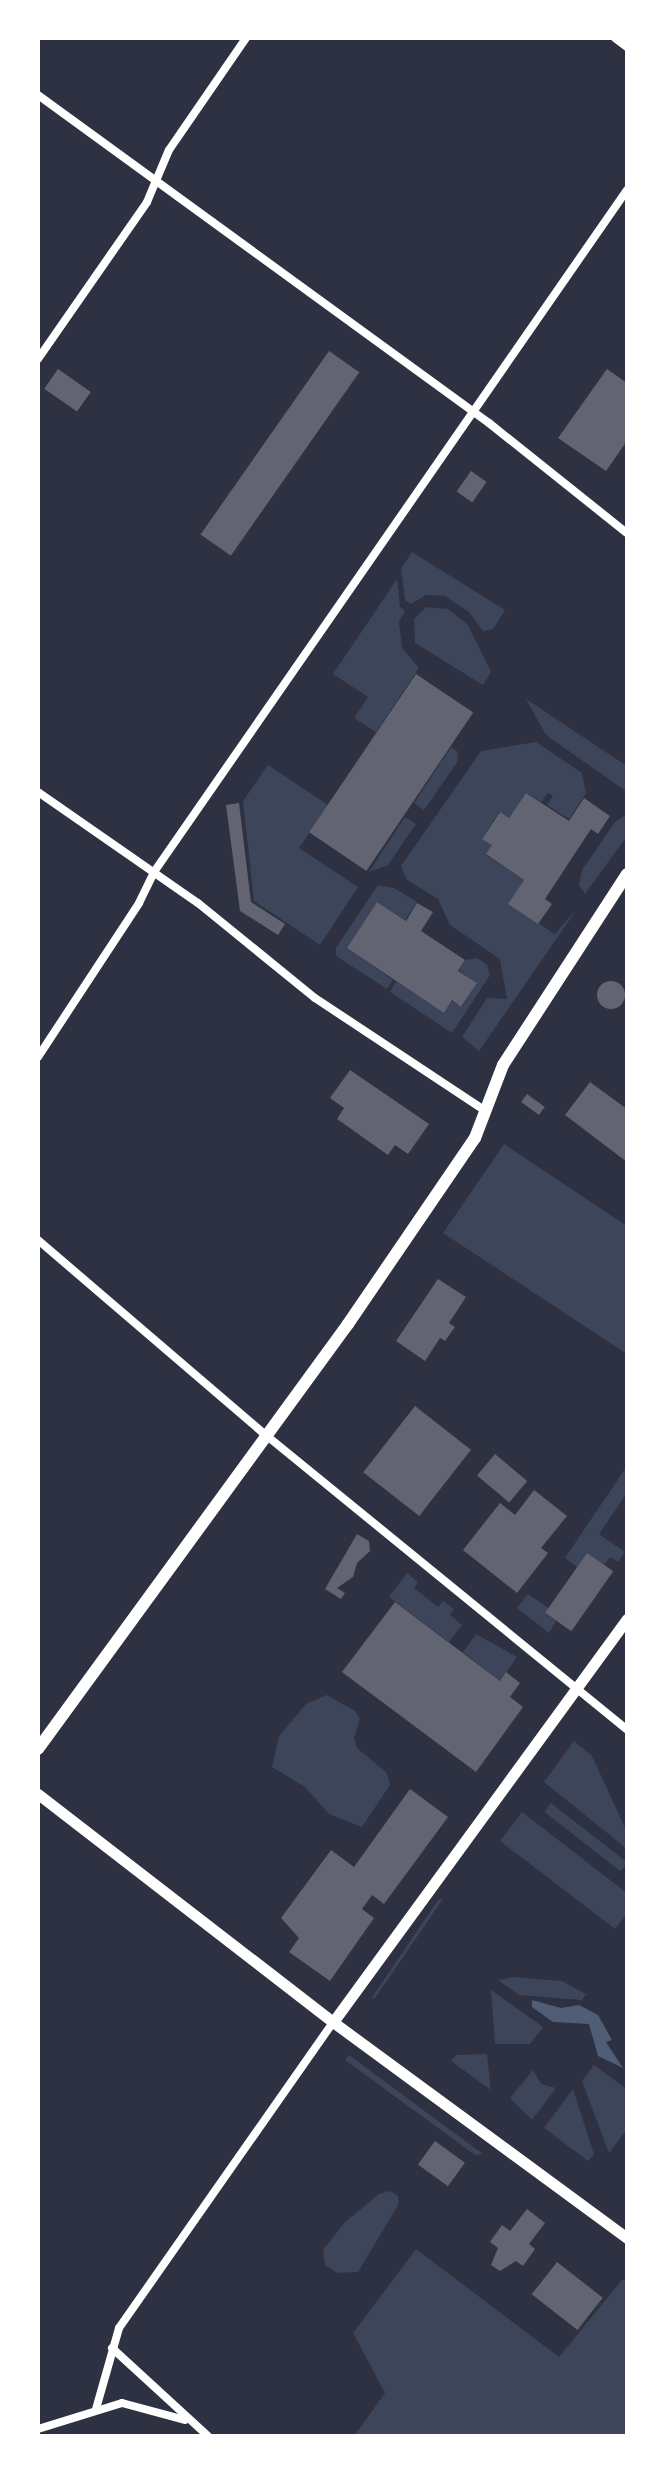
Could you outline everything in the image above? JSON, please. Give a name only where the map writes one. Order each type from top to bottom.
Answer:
[{"type":"main road","points":[[38,1749],[267,1436],[475,1138],[503,1065],[627,874]]},
{"type":"street","points":[[38,359],[147,202],[169,150],[246,38]]},
{"type":"street","points":[[615,38],[627,47]]},
{"type":"street","points":[[38,95],[473,411],[627,533]]},
{"type":"street","points":[[38,1057],[139,903],[154,872],[627,190]]},
{"type":"street","points":[[38,792],[154,872],[315,998],[484,1110]]},
{"type":"street","points":[[38,1240],[267,1436],[627,1730]]},
{"type":"street","points":[[96,2409],[112,2348],[132,2307],[333,2022],[627,1619]]},
{"type":"street","points":[[38,1794],[333,2022],[627,2238]]},
{"type":"street","points":[[112,2348],[185,2420],[208,2436]]},
{"type":"street","points":[[38,2429],[122,2403],[147,2406],[185,2420]]},
{"type":"shaded area","points":[[412,552],[505,610],[493,629],[483,631],[469,612],[445,596],[426,595],[411,604],[405,600],[401,569]]},
{"type":"shaded area","points":[[397,579],[400,607],[405,611],[399,622],[402,648],[419,668],[376,732],[354,718],[368,697],[333,674]]},
{"type":"shaded area","points":[[426,607],[448,609],[468,625],[491,672],[483,685],[415,643],[414,619]]},
{"type":"shaded area","points":[[526,699],[627,766],[627,792],[546,735]]},
{"type":"shaded area","points":[[536,742],[582,773],[586,793],[569,819],[547,805],[553,796],[548,793],[541,802],[526,793],[509,818],[499,812],[482,838],[492,845],[486,855],[524,880],[509,904],[555,934],[577,909],[479,1051],[462,1037],[487,998],[507,999],[500,959],[450,925],[438,899],[407,880],[401,866],[481,751]]},
{"type":"shaded area","points":[[451,747],[457,751],[458,761],[424,810],[414,803]]},
{"type":"shaded area","points":[[268,765],[328,805],[299,848],[358,887],[320,945],[254,901],[243,801]]},
{"type":"shaded area","points":[[627,814],[627,836],[585,894],[579,885],[582,870],[615,822]]},
{"type":"shaded area","points":[[405,817],[416,824],[388,865],[369,872]]},
{"type":"shaded area","points":[[378,885],[394,888],[417,902],[405,920],[377,902],[347,948],[393,980],[387,989],[336,956],[336,948]]},
{"type":"shaded area","points":[[477,958],[487,965],[490,975],[452,1033],[390,992],[396,981],[444,1013],[452,1001],[462,1007],[477,983],[459,971],[465,960]]},
{"type":"shaded area","points":[[504,1144],[627,1226],[627,1354],[443,1233]]},
{"type":"shaded area","points":[[627,1466],[627,1493],[599,1534],[625,1552],[618,1562],[610,1557],[604,1565],[587,1554],[577,1567],[565,1558]]},
{"type":"shaded area","points":[[407,1573],[418,1582],[414,1588],[438,1607],[443,1601],[454,1609],[450,1615],[462,1625],[449,1642],[389,1597]]},
{"type":"shaded area","points":[[528,1594],[550,1609],[546,1614],[556,1621],[549,1633],[517,1608]]},
{"type":"shaded area","points":[[476,1634],[517,1657],[500,1681],[463,1652]]},
{"type":"shaded area","points":[[327,1695],[355,1711],[360,1719],[354,1738],[357,1748],[387,1773],[390,1785],[362,1827],[329,1814],[305,1787],[272,1767],[279,1736],[306,1704]]},
{"type":"shaded area","points":[[574,1741],[592,1756],[627,1832],[627,1849],[544,1782]]},
{"type":"shaded area","points":[[551,1803],[627,1862],[621,1871],[544,1812]]},
{"type":"shaded area","points":[[522,1812],[627,1893],[627,1914],[615,1929],[500,1841]]},
{"type":"shaded area","points":[[443,1899],[375,1998],[371,1999],[438,1900]]},
{"type":"shaded area","points":[[514,1977],[562,1981],[586,1994],[582,2000],[519,1995],[498,1980]]},
{"type":"shaded area","points":[[491,1990],[543,2027],[530,2044],[495,2044]]},
{"type":"shaded area","points":[[532,2000],[561,2008],[579,2005],[598,2015],[612,2040],[606,2042],[623,2068],[598,2056],[589,2024],[553,2022],[532,2007]]},
{"type":"shaded area","points":[[487,2054],[491,2090],[451,2061],[456,2055]]},
{"type":"shaded area","points":[[349,2055],[483,2154],[475,2155],[345,2060]]},
{"type":"shaded area","points":[[594,2065],[627,2089],[627,2129],[609,2153],[582,2081]]},
{"type":"shaded area","points":[[533,2070],[541,2084],[556,2088],[532,2120],[510,2098]]},
{"type":"shaded area","points":[[573,2089],[594,2154],[588,2161],[544,2128]]},
{"type":"shaded area","points":[[390,2191],[398,2196],[398,2205],[358,2272],[337,2273],[325,2265],[323,2250],[345,2222],[379,2194]]},
{"type":"shaded area","points":[[416,2249],[559,2357],[622,2280],[627,2280],[627,2436],[354,2436],[385,2393],[353,2333]]},
{"type":"building","points":[[329,351],[359,372],[231,556],[201,534]]},
{"type":"building","points":[[58,369],[91,392],[77,412],[44,389]]},
{"type":"building","points":[[607,369],[627,383],[627,441],[606,471],[558,438]]},
{"type":"building","points":[[471,471],[487,482],[472,502],[457,491]]},
{"type":"building","points":[[416,674],[473,713],[366,871],[309,832]]},
{"type":"building","points":[[526,793],[569,821],[584,798],[610,816],[598,834],[591,829],[545,899],[552,904],[538,924],[508,904],[524,880],[486,854],[492,845],[482,839],[500,812],[509,818]]},
{"type":"building","points":[[239,803],[251,902],[285,924],[278,935],[240,911],[226,805]]},
{"type":"building","points":[[377,902],[406,921],[417,903],[433,912],[421,931],[465,960],[458,971],[477,983],[461,1007],[452,1000],[444,1013],[347,948]]},
{"type":"building","points":[[611,981],[621,985],[625,995],[621,1005],[611,1009],[601,1005],[597,995],[601,985]]},
{"type":"building","points":[[350,1070],[429,1124],[408,1154],[395,1145],[388,1155],[337,1119],[344,1108],[330,1098]]},
{"type":"building","points":[[590,1082],[627,1109],[627,1162],[565,1115]]},
{"type":"building","points":[[527,1094],[545,1107],[539,1115],[521,1102]]},
{"type":"building","points":[[438,1279],[466,1297],[449,1323],[455,1327],[445,1341],[440,1338],[425,1361],[396,1341]]},
{"type":"building","points":[[415,1406],[471,1450],[419,1516],[363,1472]]},
{"type":"building","points":[[495,1454],[527,1481],[509,1502],[477,1475]]},
{"type":"building","points":[[534,1490],[567,1516],[541,1548],[548,1553],[517,1593],[463,1550],[500,1503],[515,1515]]},
{"type":"building","points":[[357,1534],[369,1541],[370,1551],[357,1563],[353,1577],[337,1588],[345,1593],[341,1599],[325,1589]]},
{"type":"building","points":[[587,1553],[613,1571],[571,1631],[545,1613]]},
{"type":"building","points":[[395,1602],[500,1681],[506,1672],[520,1683],[510,1697],[523,1707],[476,1772],[342,1672]]},
{"type":"building","points":[[410,1789],[448,1817],[384,1904],[372,1895],[362,1909],[374,1918],[330,1981],[289,1952],[299,1938],[281,1918],[331,1850],[354,1867]]},
{"type":"building","points":[[435,2141],[465,2163],[448,2186],[418,2164]]},
{"type":"building","points":[[527,2209],[545,2223],[529,2244],[535,2249],[523,2266],[516,2261],[500,2271],[491,2265],[498,2248],[490,2242],[502,2225],[510,2231]]},
{"type":"building","points":[[557,2262],[603,2298],[577,2330],[532,2294]]}]
